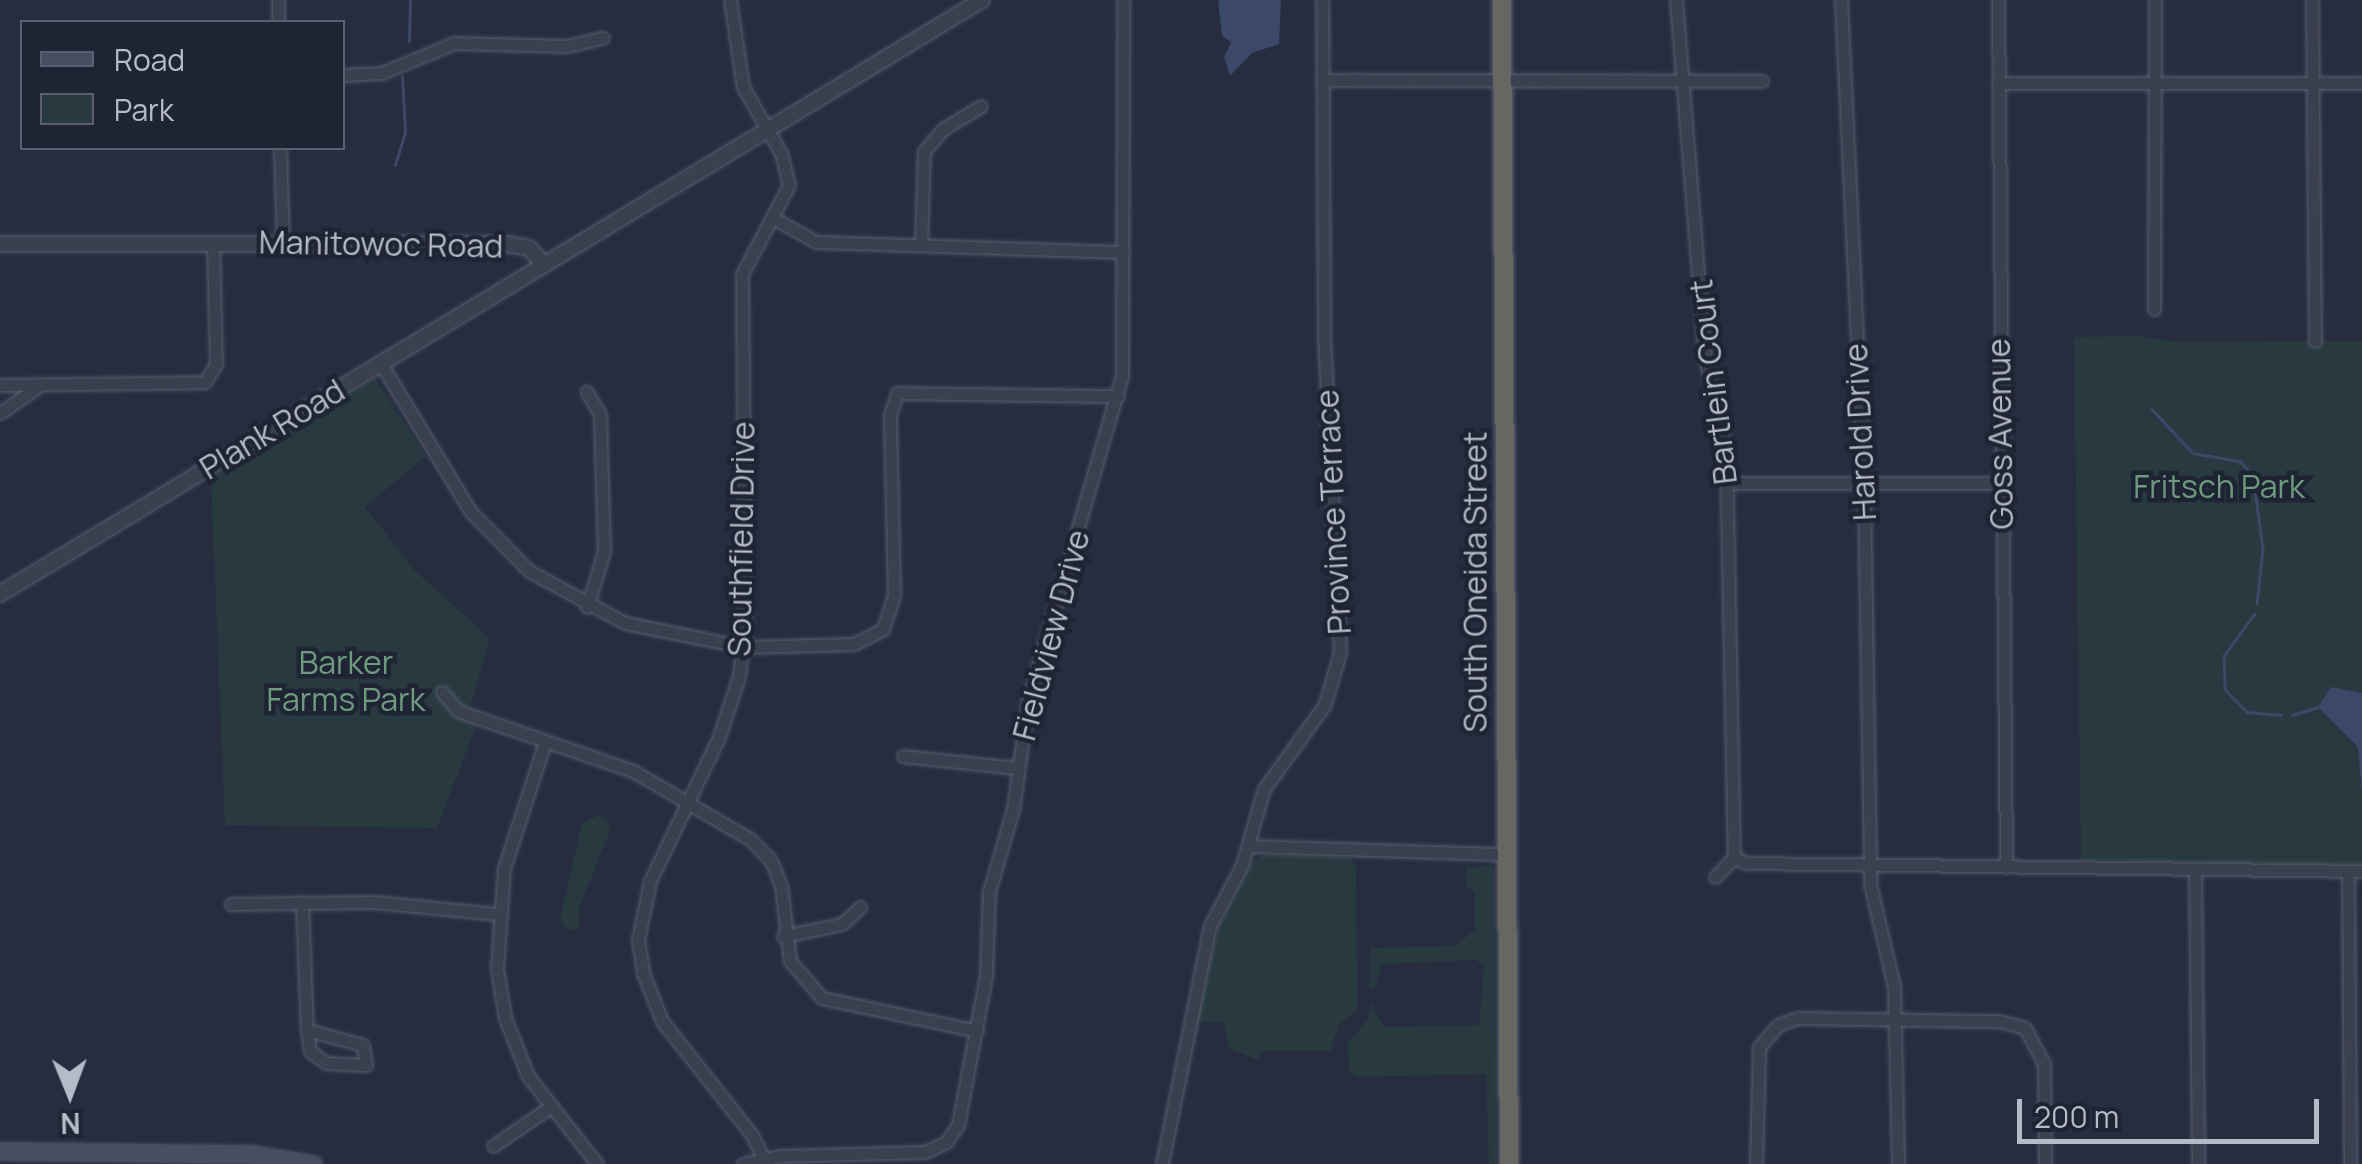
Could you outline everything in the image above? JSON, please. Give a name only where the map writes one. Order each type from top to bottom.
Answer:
[{"type":"highway","name":"South Oneida Street","points":[[1502,0],[1509,1164]]},
{"type":"main road","points":[[0,1151],[19,1158],[192,1158],[313,1164]]},
{"type":"street","name":"Southfield Drive","points":[[730,0],[743,86],[785,162],[789,185],[776,219],[750,252],[742,274],[744,646],[727,717],[645,893],[639,957],[662,1021],[766,1162]]},
{"type":"street","name":"Manitowoc Road","points":[[0,244],[507,244],[530,248],[544,264],[982,0]]},
{"type":"street","name":"Fieldview Drive","points":[[743,1164],[910,1159],[936,1148],[958,1126],[976,1030],[987,906],[1018,768],[1028,701],[1118,396],[1123,252],[1123,0]]},
{"type":"street","name":"Province Terrace","points":[[1162,1164],[1200,955],[1248,846],[1264,788],[1325,704],[1340,652],[1324,331],[1322,0]]},
{"type":"street","name":"Bartlein Court","points":[[1676,0],[1706,358],[1727,483],[1734,857]]},
{"type":"street","name":"Harold Drive","points":[[1841,0],[1864,484],[1869,865],[1896,1019],[1898,1164]]},
{"type":"street","name":"Goss Avenue","points":[[1998,0],[2006,867]]},
{"type":"street","points":[[2154,308],[2158,82],[2155,0]]},
{"type":"street","points":[[2312,0],[2315,341]]},
{"type":"street","points":[[345,75],[382,73],[454,43],[567,46],[603,38]]},
{"type":"street","points":[[1322,80],[1762,81]]},
{"type":"street","points":[[1998,83],[2362,83]]},
{"type":"street","points":[[921,245],[924,150],[943,129],[981,106]]},
{"type":"street","points":[[280,150],[283,242]]},
{"type":"street","points":[[776,219],[807,240],[1123,252]]},
{"type":"street","points":[[0,385],[210,378],[213,242]]},
{"type":"street","name":"Plank Road","points":[[0,594],[544,264]]},
{"type":"street","points":[[380,362],[484,527],[542,582],[587,607],[638,627],[744,646],[854,644],[883,629],[894,596],[890,408],[897,393],[1118,396]]},
{"type":"street","points":[[0,413],[40,385]]},
{"type":"street","points":[[587,392],[600,414],[604,551],[587,607]]},
{"type":"street","points":[[1727,483],[2001,484]]},
{"type":"street","points":[[442,692],[458,711],[633,772],[750,840],[771,861],[783,893],[783,936],[790,961],[822,998],[976,1030]]},
{"type":"street","points":[[545,742],[510,846],[496,914],[506,1018],[547,1109],[597,1164]]},
{"type":"street","points":[[903,756],[1018,768]]},
{"type":"street","points":[[1248,846],[1507,854]]},
{"type":"street","points":[[1716,878],[1734,857],[1746,863],[2362,871]]},
{"type":"street","points":[[2195,869],[2198,1164]]},
{"type":"street","points":[[2348,871],[2350,1164]]},
{"type":"street","points":[[302,902],[306,1030],[318,1060],[351,1068],[366,1065],[363,1045],[306,1030]]},
{"type":"street","points":[[231,904],[374,902],[496,914]]},
{"type":"street","points":[[783,936],[842,924],[860,908]]},
{"type":"street","points":[[1756,1164],[1755,1063],[1770,1031],[1797,1018],[1999,1021],[2032,1034],[2044,1063],[2045,1164]]},
{"type":"street","points":[[493,1146],[547,1109]]},
{"type":"green space","name":"Fritsch Park","points":[[2142,336],[2175,342],[2362,341],[2362,866],[2081,860],[2074,337]]},
{"type":"green space","name":"Barker Farms Park","points":[[375,378],[426,456],[365,507],[415,571],[490,638],[470,707],[481,713],[437,828],[225,825],[211,479]]},
{"type":"green space","points":[[601,814],[611,828],[578,911],[579,928],[568,931],[560,920],[582,823]]},
{"type":"green space","points":[[1264,855],[1350,857],[1356,865],[1357,1010],[1339,1025],[1330,1051],[1263,1051],[1257,1060],[1229,1048],[1224,1023],[1197,1021],[1219,928],[1251,863]]},
{"type":"green space","points":[[1491,865],[1496,1164],[1489,1164],[1486,1074],[1355,1077],[1349,1068],[1348,1044],[1368,1018],[1370,1002],[1384,1027],[1479,1025],[1484,966],[1476,960],[1382,964],[1375,988],[1369,988],[1370,948],[1455,946],[1475,930],[1475,892],[1466,887],[1466,868]]},
{"type":"water","points":[[1218,0],[1281,0],[1279,44],[1252,53],[1230,76],[1224,57],[1231,42],[1222,36]]},
{"type":"water","points":[[2331,687],[2362,693],[2362,793],[2358,747],[2318,707]]},
{"type":"waterway","points":[[409,42],[410,0]]},
{"type":"waterway","points":[[395,165],[405,132],[402,77]]},
{"type":"waterway","points":[[2152,409],[2193,453],[2240,461],[2253,475],[2263,549],[2257,604]]},
{"type":"waterway","points":[[2255,614],[2224,656],[2225,689],[2247,712],[2281,715]]},
{"type":"waterway","points":[[2292,715],[2318,707]]}]
